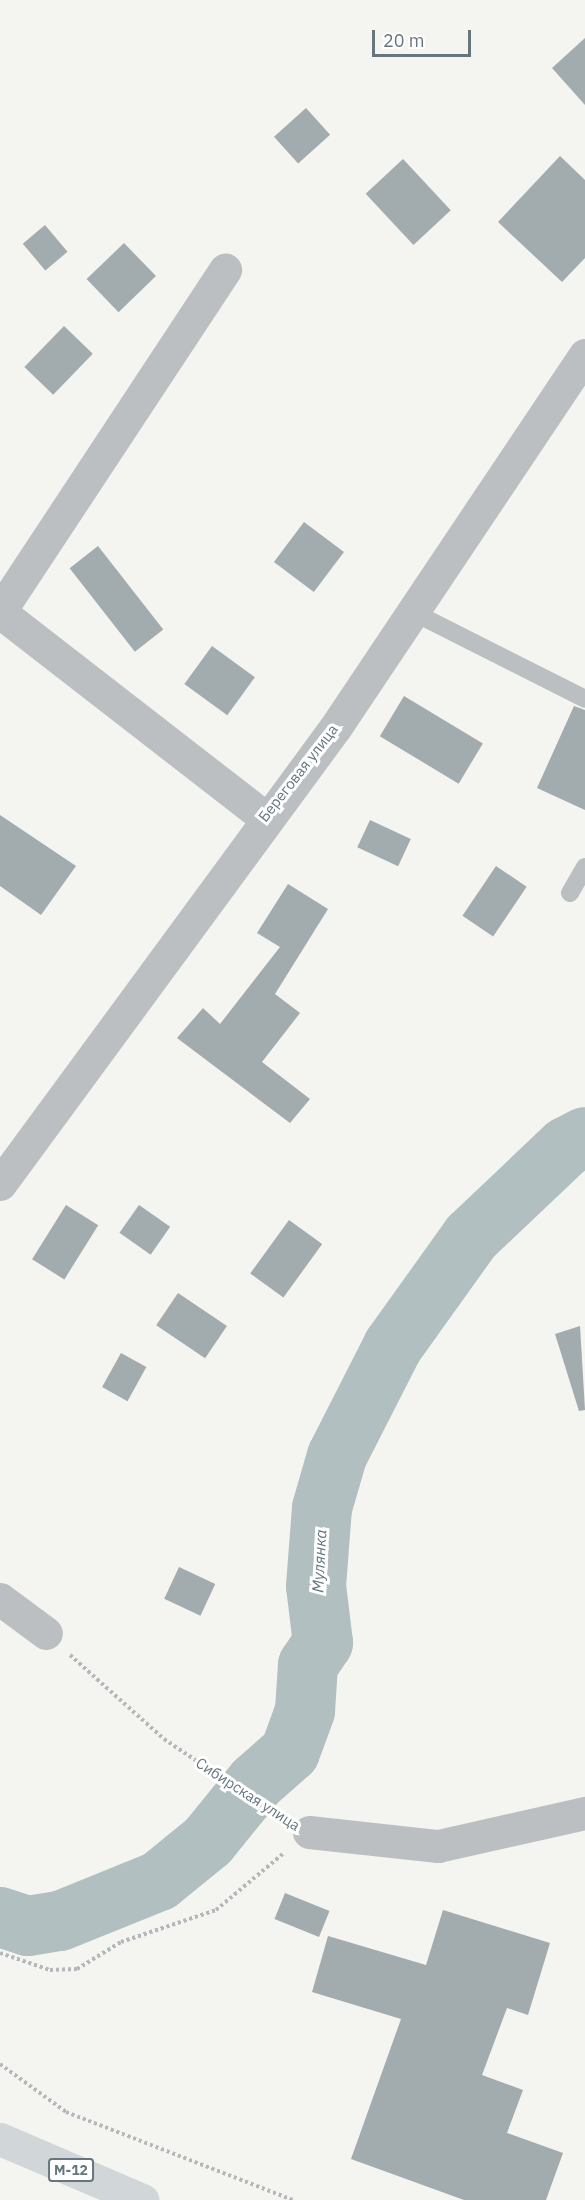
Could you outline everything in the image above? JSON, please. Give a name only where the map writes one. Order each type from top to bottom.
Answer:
[{"type":"highway","name":"М-12","points":[[0,2139],[142,2200]]},
{"type":"street","points":[[225,270],[0,612],[264,817]]},
{"type":"street","name":"Береговая улица","points":[[0,1184],[264,817],[335,728],[409,610],[585,355]]},
{"type":"street","points":[[0,1599],[46,1633]]},
{"type":"street","name":"Сибирская улица","points":[[304,1831],[438,1846],[585,1813]]},
{"type":"lane","points":[[409,610],[585,699]]},
{"type":"lane","points":[[570,893],[585,867]]},
{"type":"path","name":"Сибирская улица","points":[[46,1633],[164,1739],[304,1831]]},
{"type":"path","points":[[0,1953],[50,1970],[77,1969],[121,1942],[216,1910],[297,1844],[304,1831]]},
{"type":"path","points":[[0,2064],[66,2112],[293,2200]]},
{"type":"building","points":[[585,38],[585,105],[552,68]]},
{"type":"building","points":[[306,108],[330,135],[298,164],[274,137]]},
{"type":"building","points":[[560,156],[585,180],[585,258],[562,282],[498,222]]},
{"type":"building","points":[[403,159],[451,210],[413,245],[366,194]]},
{"type":"building","points":[[45,225],[67,252],[45,270],[23,244]]},
{"type":"building","points":[[124,243],[156,276],[119,312],[87,279]]},
{"type":"building","points":[[64,326],[93,354],[53,395],[24,367]]},
{"type":"building","points":[[304,522],[344,552],[314,592],[274,562]]},
{"type":"building","points":[[98,546],[163,630],[135,652],[70,568]]},
{"type":"building","points":[[212,646],[255,677],[227,715],[184,684]]},
{"type":"building","points":[[404,696],[483,743],[459,784],[380,736]]},
{"type":"building","points":[[574,706],[585,710],[585,810],[537,788]]},
{"type":"building","points":[[0,815],[76,866],[41,915],[0,886]]},
{"type":"building","points":[[370,820],[411,839],[398,866],[357,847]]},
{"type":"building","points":[[496,866],[527,887],[493,936],[462,916]]},
{"type":"building","points":[[288,884],[328,909],[275,994],[300,1013],[262,1062],[310,1099],[290,1123],[177,1038],[203,1008],[220,1024],[280,947],[257,933]]},
{"type":"building","points":[[66,1205],[98,1225],[64,1279],[32,1259]]},
{"type":"building","points":[[139,1205],[170,1227],[151,1255],[119,1233]]},
{"type":"building","points":[[289,1220],[322,1244],[283,1297],[250,1273]]},
{"type":"building","points":[[178,1293],[227,1326],[205,1358],[156,1325]]},
{"type":"building","points":[[580,1326],[585,1410],[579,1411],[555,1334]]},
{"type":"building","points":[[121,1353],[146,1367],[127,1401],[102,1387]]},
{"type":"building","points":[[179,1567],[215,1584],[200,1616],[164,1599]]},
{"type":"building","points":[[285,1893],[330,1911],[319,1937],[275,1919]]},
{"type":"building","points":[[443,1910],[550,1943],[528,2015],[507,2008],[482,2075],[523,2090],[507,2133],[563,2153],[546,2200],[464,2200],[351,2159],[401,2019],[312,1992],[328,1936],[426,1965]]},
{"type":"waterway","name":"Мулянка","points":[[0,1917],[28,1926],[60,1921],[159,1881],[208,1841],[256,1782],[290,1752],[305,1711],[308,1665],[323,1643],[316,1586],[322,1508],[337,1456],[393,1346],[471,1237],[566,1147],[585,1137]]}]
